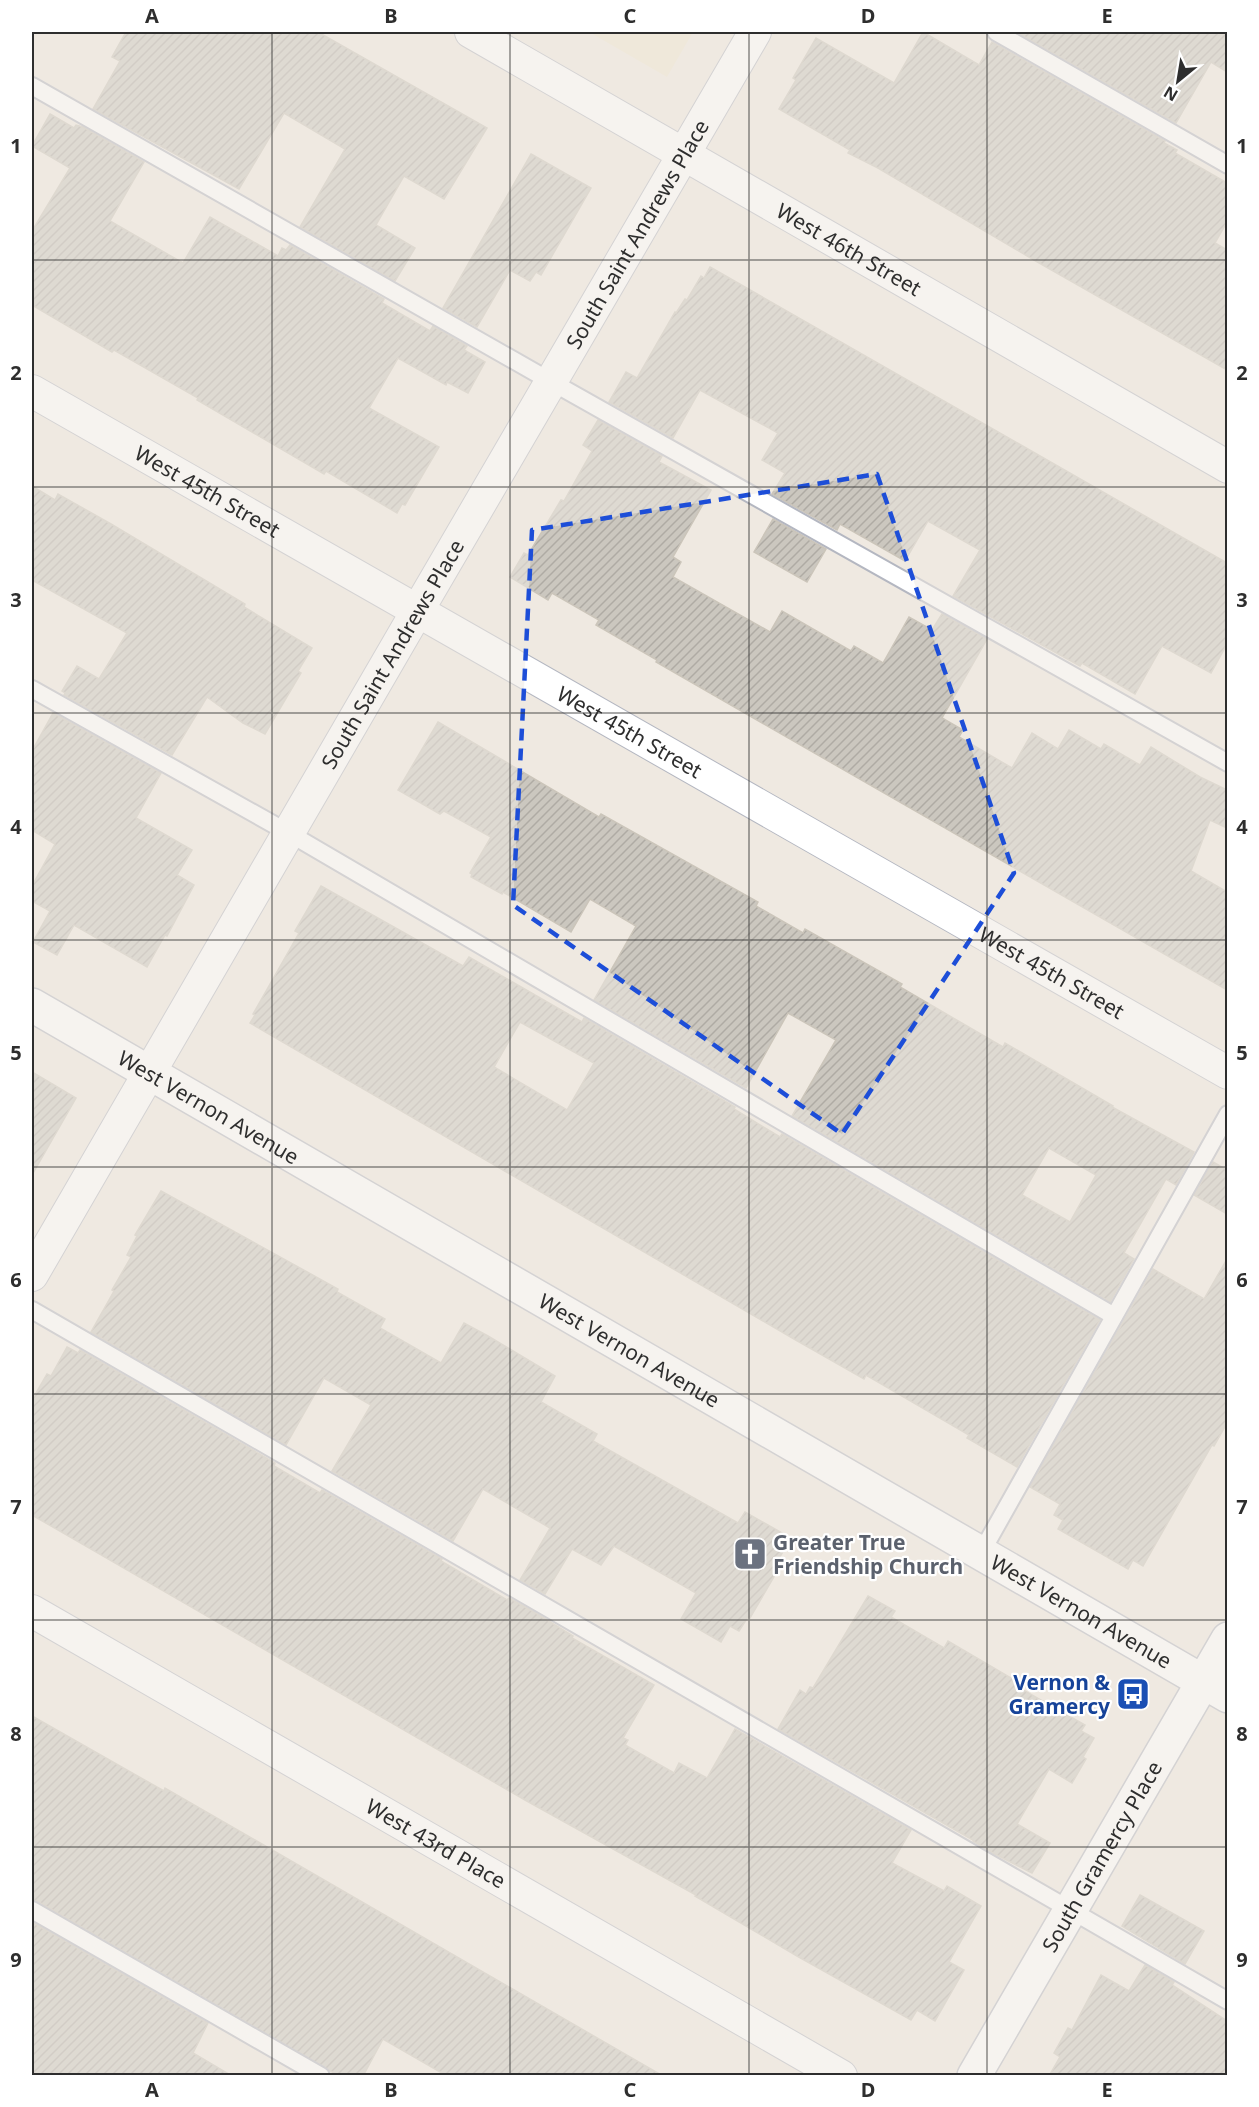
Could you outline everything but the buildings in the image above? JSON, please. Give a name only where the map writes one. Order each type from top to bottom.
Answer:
[{"type":"main road","name":"West Vernon Avenue","points":[[32,1005],[1215,1688]]},
{"type":"main road","name":"South Gramercy Place","points":[[974,2076],[1071,1911],[1215,1688],[1227,1639]]},
{"type":"street","name":"West 46th Street","points":[[471,32],[1227,466]]},
{"type":"street","name":"South Saint Andrews Place","points":[[32,1275],[287,832],[755,32]]},
{"type":"street","name":"West 45th Street","points":[[32,391],[1227,1073]]},
{"type":"street","name":"West 43rd Place","points":[[32,1611],[841,2076]]},
{"type":"lane","points":[[996,32],[1227,165]]},
{"type":"lane","points":[[32,86],[1227,763]]},
{"type":"lane","points":[[32,689],[287,832],[1114,1316]]},
{"type":"lane","points":[[981,1553],[1227,1114]]},
{"type":"lane","points":[[32,1310],[1227,2001]]},
{"type":"lane","points":[[32,1910],[321,2076]]},
{"type":"highlighted area","points":[[877,474],[1014,873],[842,1134],[513,905],[532,530]]},
{"type":"shaded area","points":[[589,32],[693,32],[667,77]]},
{"type":"place","name":"Greater True Friendship Church","points":[[750,1554]]},
{"type":"place","name":"Vernon & Gramercy","points":[[1133,1694]]}]
